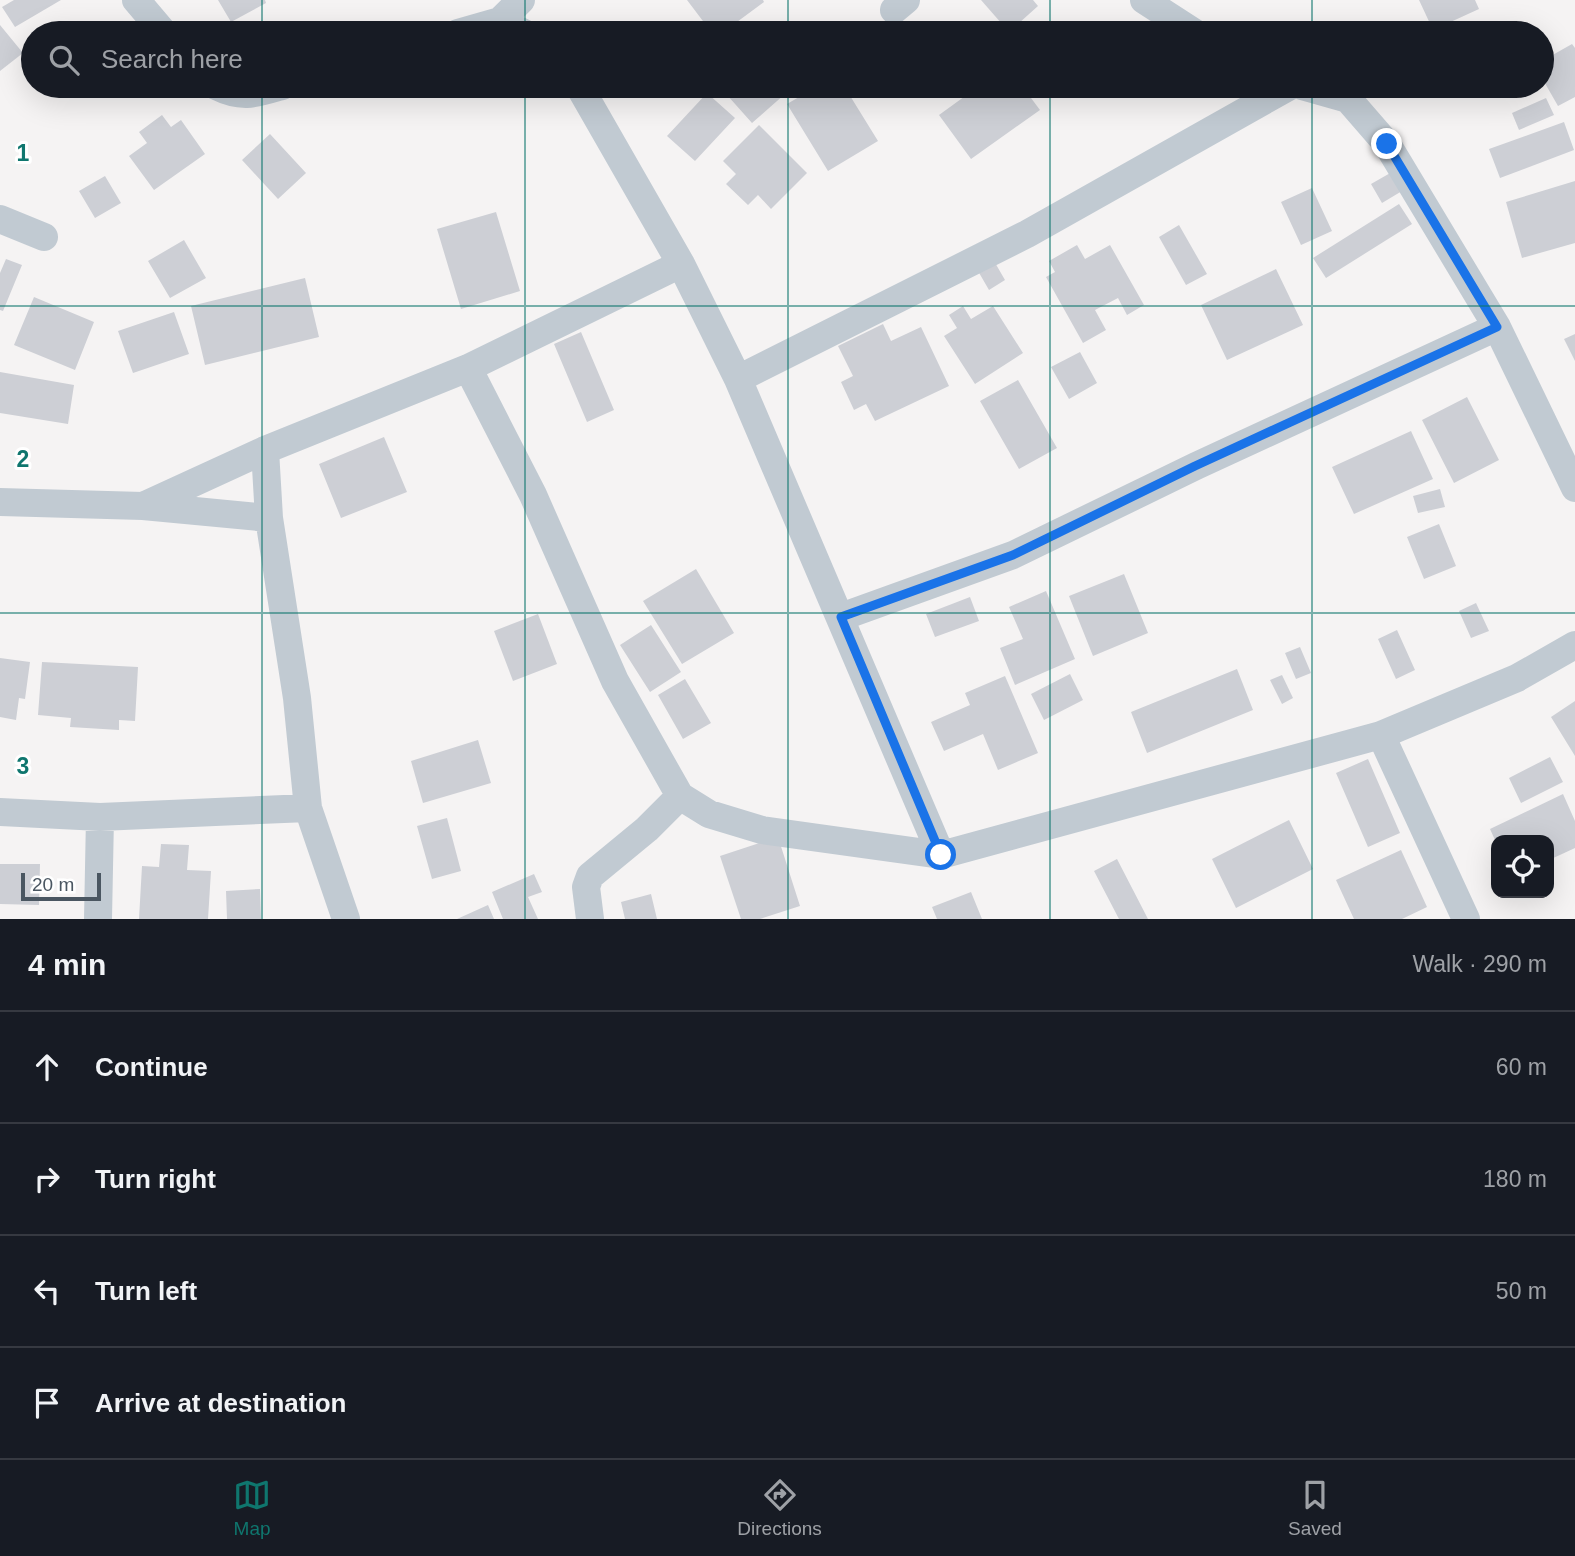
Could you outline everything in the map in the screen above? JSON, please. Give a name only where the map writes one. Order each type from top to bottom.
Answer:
[{"type":"street","points":[[136,0],[154,21]]},
{"type":"street","points":[[514,21],[521,0]]},
{"type":"street","points":[[1144,0],[1176,21]]},
{"type":"street","points":[[586,98],[681,264],[738,379],[941,855]]},
{"type":"street","points":[[738,379],[1027,234],[1269,98]]},
{"type":"street","points":[[1344,98],[1387,144],[1497,327],[1575,488]]},
{"type":"street","points":[[0,219],[44,237]]},
{"type":"street","points":[[143,506],[265,450],[468,368],[681,264]]},
{"type":"street","points":[[841,617],[1013,555],[1195,466],[1497,327]]},
{"type":"street","points":[[468,368],[533,495],[615,681],[680,796],[709,814],[762,830],[941,855],[1381,735],[1517,678],[1575,645]]},
{"type":"street","points":[[265,450],[269,518],[298,698],[308,808],[346,919]]},
{"type":"street","points":[[0,502],[143,506],[269,518]]},
{"type":"street","points":[[1381,735],[1466,919]]},
{"type":"street","points":[[590,919],[586,887],[590,876],[648,829],[680,796]]},
{"type":"street","points":[[0,812],[100,817],[308,808]]},
{"type":"street","points":[[98,919],[100,817]]},
{"type":"building","points":[[14,0],[61,0],[21,21],[15,27],[2,7]]},
{"type":"building","points":[[218,0],[265,0],[266,3],[230,21]]},
{"type":"building","points":[[687,0],[764,2],[738,21],[703,21]]},
{"type":"building","points":[[981,0],[1033,0],[1038,6],[1021,21],[999,21]]},
{"type":"building","points":[[1419,0],[1475,0],[1479,9],[1453,21],[1429,21]]},
{"type":"building","points":[[0,25],[21,51],[21,55],[0,71]]},
{"type":"building","points":[[1572,44],[1575,48],[1575,97],[1558,106],[1553,98],[1554,54]]},
{"type":"building","points":[[702,98],[713,98],[735,118],[695,161],[667,136]]},
{"type":"building","points":[[730,98],[780,98],[752,123]]},
{"type":"building","points":[[797,98],[851,98],[878,141],[828,171],[787,104]]},
{"type":"building","points":[[962,98],[1031,98],[1040,110],[971,159],[939,115]]},
{"type":"building","points":[[1546,98],[1554,115],[1519,130],[1512,113]]},
{"type":"building","points":[[162,115],[171,127],[181,120],[205,154],[154,190],[129,156],[147,143],[139,132]]},
{"type":"building","points":[[1564,122],[1574,150],[1500,178],[1489,149]]},
{"type":"building","points":[[759,125],[807,173],[771,209],[758,195],[748,205],[726,184],[736,174],[723,161]]},
{"type":"building","points":[[270,134],[306,173],[278,199],[242,160]]},
{"type":"building","points":[[1392,172],[1402,191],[1382,203],[1371,184]]},
{"type":"building","points":[[105,176],[121,203],[95,218],[79,191]]},
{"type":"building","points":[[1575,181],[1575,243],[1522,258],[1506,202]]},
{"type":"building","points":[[1312,188],[1332,231],[1301,245],[1281,202]]},
{"type":"building","points":[[1399,204],[1412,224],[1326,278],[1313,258]]},
{"type":"building","points":[[496,212],[520,291],[461,309],[437,229]]},
{"type":"building","points":[[1179,225],[1207,274],[1186,285],[1159,237]]},
{"type":"building","points":[[184,240],[206,278],[170,298],[148,261]]},
{"type":"building","points":[[1077,245],[1085,259],[1110,245],[1144,305],[1127,315],[1118,298],[1095,310],[1106,330],[1083,343],[1046,277],[1055,272],[1049,261]]},
{"type":"building","points":[[6,259],[22,265],[3,311],[0,310],[0,273]]},
{"type":"building","points":[[994,261],[1005,280],[989,290],[978,271]]},
{"type":"building","points":[[1276,269],[1303,325],[1227,360],[1201,305]]},
{"type":"building","points":[[305,278],[319,337],[205,365],[191,306]]},
{"type":"building","points":[[34,297],[94,322],[75,370],[14,345]]},
{"type":"building","points":[[963,306],[971,319],[993,306],[1023,353],[975,384],[944,336],[957,328],[949,315]]},
{"type":"building","points":[[174,312],[189,354],[133,373],[118,331]]},
{"type":"building","points":[[883,324],[891,341],[921,327],[949,386],[875,421],[866,404],[854,410],[841,382],[853,376],[838,346]]},
{"type":"building","points":[[581,332],[614,410],[587,422],[554,344]]},
{"type":"building","points":[[1575,334],[1575,361],[1564,339]]},
{"type":"building","points":[[1080,352],[1097,383],[1069,399],[1051,367]]},
{"type":"building","points":[[0,372],[74,385],[68,424],[0,413]]},
{"type":"building","points":[[1018,380],[1057,448],[1019,469],[980,401]]},
{"type":"building","points":[[1467,397],[1499,460],[1454,483],[1422,420]]},
{"type":"building","points":[[1411,431],[1433,479],[1354,514],[1332,467]]},
{"type":"building","points":[[384,437],[407,492],[341,518],[319,464]]},
{"type":"building","points":[[1440,489],[1445,507],[1418,513],[1413,496]]},
{"type":"building","points":[[1439,524],[1456,566],[1424,579],[1407,537]]},
{"type":"building","points":[[696,569],[734,633],[682,664],[643,601]]},
{"type":"building","points":[[1124,574],[1148,633],[1093,656],[1069,596]]},
{"type":"building","points":[[1046,591],[1075,659],[1015,685],[1000,648],[1023,639],[1009,607]]},
{"type":"building","points":[[970,597],[979,621],[935,637],[926,614]]},
{"type":"building","points":[[1476,603],[1489,631],[1471,638],[1459,611]]},
{"type":"building","points":[[538,614],[557,664],[513,681],[494,631]]},
{"type":"building","points":[[651,625],[681,672],[650,692],[620,645]]},
{"type":"building","points":[[1397,630],[1415,670],[1396,679],[1378,639]]},
{"type":"building","points":[[1300,647],[1311,673],[1296,679],[1285,653]]},
{"type":"building","points":[[0,658],[30,662],[25,699],[19,698],[16,720],[0,717]]},
{"type":"building","points":[[42,662],[138,667],[135,721],[119,720],[119,730],[70,727],[71,718],[38,715]]},
{"type":"building","points":[[1237,669],[1253,710],[1147,753],[1131,712]]},
{"type":"building","points":[[1070,674],[1083,700],[1044,720],[1031,694]]},
{"type":"building","points":[[1282,675],[1293,698],[1282,704],[1270,680]]},
{"type":"building","points":[[1005,676],[1038,753],[998,770],[983,734],[944,751],[931,722],[970,705],[965,693]]},
{"type":"building","points":[[685,679],[711,723],[683,739],[658,695]]},
{"type":"building","points":[[1575,701],[1575,756],[1551,717]]},
{"type":"building","points":[[478,740],[491,783],[423,803],[411,761]]},
{"type":"building","points":[[1550,757],[1563,782],[1521,803],[1509,778]]},
{"type":"building","points":[[1368,759],[1400,833],[1368,847],[1336,773]]},
{"type":"building","points":[[1563,794],[1575,821],[1575,848],[1554,858],[1554,835],[1493,835],[1490,829]]},
{"type":"building","points":[[447,818],[461,871],[432,879],[417,826]]},
{"type":"building","points":[[1289,820],[1313,869],[1236,908],[1212,859]]},
{"type":"building","points":[[778,837],[800,906],[760,919],[741,919],[720,856]]},
{"type":"building","points":[[161,844],[189,845],[187,870],[211,871],[208,919],[139,919],[142,866],[159,867]]},
{"type":"building","points":[[1401,850],[1427,907],[1402,919],[1354,919],[1336,880]]},
{"type":"building","points":[[1117,859],[1148,919],[1119,919],[1094,871]]},
{"type":"building","points":[[0,864],[40,864],[39,905],[0,904]]},
{"type":"building","points":[[534,874],[542,892],[528,897],[538,919],[503,919],[492,892]]},
{"type":"building","points":[[260,889],[261,919],[227,919],[226,891]]},
{"type":"building","points":[[971,892],[982,919],[937,919],[932,907]]},
{"type":"building","points":[[651,894],[657,919],[625,919],[621,902]]},
{"type":"building","points":[[488,905],[494,919],[457,919]]},
{"type":"route","points":[[941,855],[841,617],[1013,555],[1195,466],[1497,327],[1387,144]]}]
